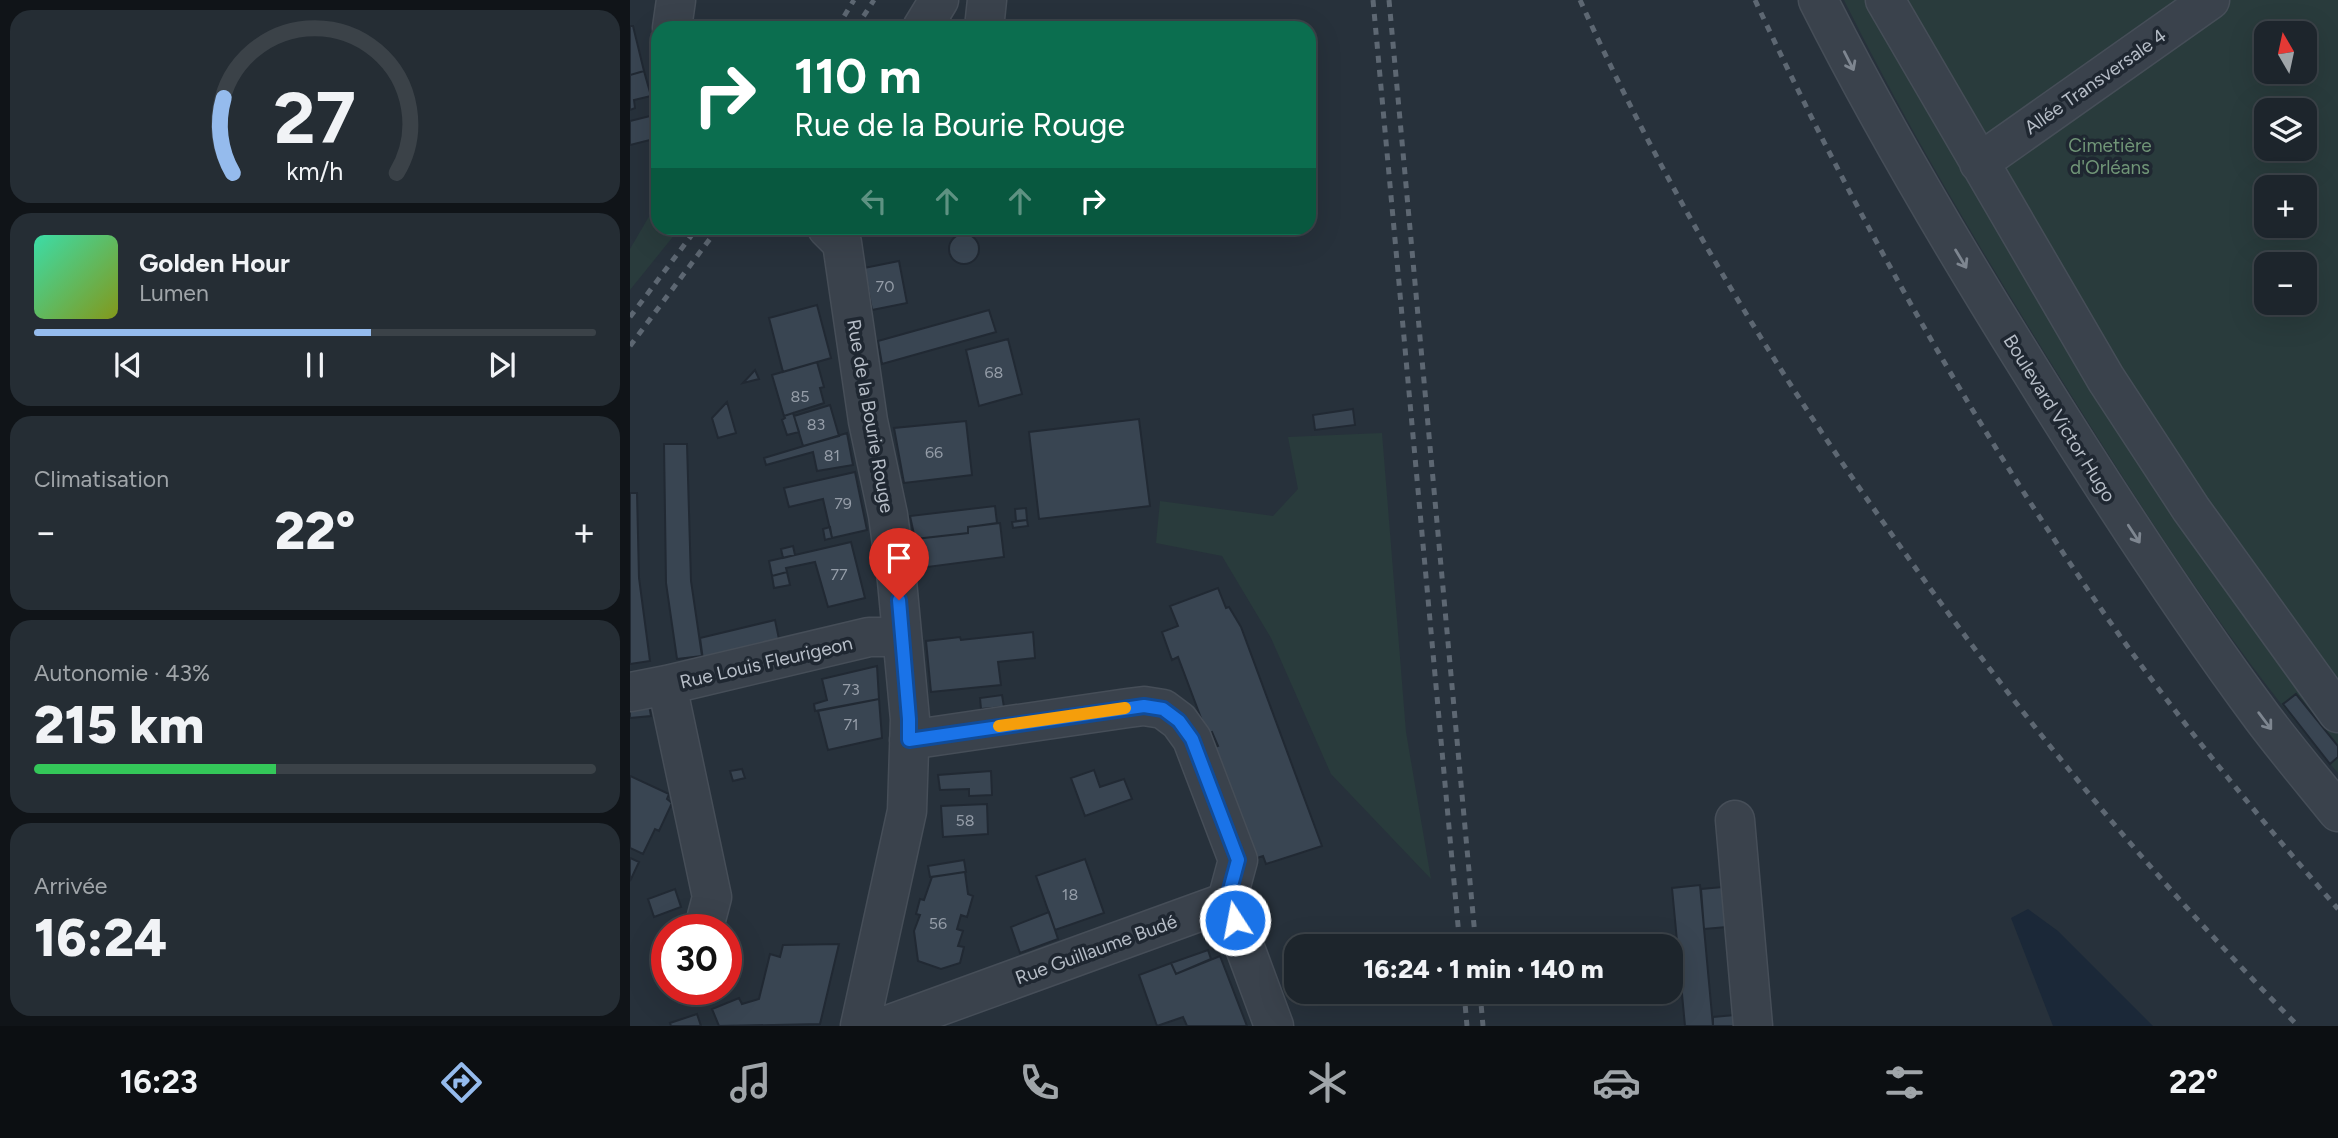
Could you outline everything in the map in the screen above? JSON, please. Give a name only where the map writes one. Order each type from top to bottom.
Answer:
[{"type":"street","points":[[673,21],[676,0]]},
{"type":"street","points":[[926,21],[939,0]]},
{"type":"street","points":[[985,21],[987,0]]},
{"type":"street","name":"Boulevard Victor Hugo","points":[[1818,0],[1927,202],[2129,527],[2262,718],[2338,812]]},
{"type":"street","points":[[1885,0],[2106,379],[2191,509],[2334,701]]},
{"type":"street","name":"Allée Transversale 4","points":[[1979,163],[2210,0]]},
{"type":"street","name":"Rue de la Bourie Rouge","points":[[838,235],[868,421],[888,515],[909,719],[907,811],[869,1023]]},
{"type":"street","name":"Rue Louis Fleurigeon","points":[[630,692],[869,637],[902,637]]},
{"type":"street","points":[[667,685],[712,897],[708,914]]},
{"type":"street","points":[[909,740],[1144,706],[1163,709],[1179,721],[1192,739],[1238,860],[1225,908],[1231,910],[1274,1026]]},
{"type":"street","points":[[1735,820],[1753,1026]]},
{"type":"street","name":"Rue Guillaume Budé","points":[[869,1023],[1218,905],[1225,908]]},
{"type":"green space","name":"Cimetière d'Orléans","points":[[1844,0],[2338,0],[2338,773],[2233,640],[2137,499],[2045,354],[1926,154]]},
{"type":"green space","points":[[651,213],[651,235],[674,235],[630,290],[630,249]]},
{"type":"green space","points":[[1382,433],[1406,732],[1431,879],[1331,774],[1271,638],[1222,556],[1156,543],[1160,501],[1273,516],[1298,489],[1288,437]]},
{"type":"water","points":[[2028,909],[2058,931],[2153,1026],[2053,1026],[2011,918]]},
{"type":"building","points":[[630,26],[633,26],[644,71],[630,75]]},
{"type":"building","points":[[644,71],[651,96],[634,100],[635,108],[630,110],[630,75]]},
{"type":"building","points":[[651,116],[651,140],[630,145],[630,121]]},
{"type":"building","points":[[958,235],[970,235],[978,243],[978,255],[970,263],[958,263],[950,255],[950,243]]},
{"type":"building","points":[[899,261],[907,303],[872,310],[864,268]]},
{"type":"building","points":[[817,305],[831,358],[783,372],[769,318]]},
{"type":"building","points":[[989,310],[996,332],[882,364],[878,341]]},
{"type":"building","points":[[1008,339],[1022,394],[979,406],[966,350]]},
{"type":"building","points":[[817,362],[824,387],[820,388],[824,403],[784,416],[772,375]]},
{"type":"building","points":[[755,370],[759,379],[743,383]]},
{"type":"building","points":[[727,402],[736,433],[718,438],[712,418]]},
{"type":"building","points":[[830,405],[839,436],[803,446],[794,416]]},
{"type":"building","points":[[1353,409],[1355,425],[1315,430],[1313,415]]},
{"type":"building","points":[[793,413],[799,432],[787,435],[782,420],[784,416]]},
{"type":"building","points":[[1139,419],[1150,506],[1039,519],[1029,432]]},
{"type":"building","points":[[966,421],[972,475],[904,483],[894,428]]},
{"type":"building","points":[[847,433],[853,465],[817,471],[813,452],[766,465],[764,458]]},
{"type":"building","points":[[664,444],[687,444],[691,581],[702,656],[677,659],[666,583]]},
{"type":"building","points":[[855,472],[867,530],[832,538],[823,499],[789,507],[784,488]]},
{"type":"building","points":[[630,493],[637,493],[639,578],[650,661],[630,664]]},
{"type":"building","points":[[995,506],[997,523],[968,527],[968,533],[915,539],[910,516]]},
{"type":"building","points":[[1026,508],[1027,520],[1016,521],[1015,509]]},
{"type":"building","points":[[1027,520],[1028,526],[1013,528],[1012,522]]},
{"type":"building","points":[[1000,523],[1004,557],[920,568],[915,539],[968,533],[968,527]]},
{"type":"building","points":[[830,527],[832,538],[825,540],[823,529]]},
{"type":"building","points":[[851,542],[865,598],[828,607],[815,562],[786,568],[787,572],[772,576],[769,561]]},
{"type":"building","points":[[793,546],[795,555],[783,558],[781,549]]},
{"type":"building","points":[[787,572],[790,585],[774,588],[772,576]]},
{"type":"building","points":[[1218,588],[1226,608],[1229,607],[1241,627],[1322,846],[1266,864],[1263,856],[1254,859],[1212,748],[1218,746],[1212,732],[1207,734],[1178,657],[1172,660],[1162,632],[1178,626],[1170,606]]},
{"type":"building","points":[[775,620],[780,644],[703,660],[700,638]]},
{"type":"building","points":[[1033,632],[1035,658],[998,662],[1001,685],[931,692],[926,641]]},
{"type":"building","points":[[877,666],[879,699],[815,711],[814,704],[827,700],[822,679]]},
{"type":"building","points":[[2296,694],[2338,746],[2338,757],[2330,764],[2283,704]]},
{"type":"building","points":[[1002,695],[1004,707],[981,709],[980,698]]},
{"type":"building","points":[[648,699],[651,716],[630,718],[630,702]]},
{"type":"building","points":[[879,699],[882,738],[828,750],[818,711]]},
{"type":"building","points":[[742,769],[745,778],[733,781],[730,771]]},
{"type":"building","points":[[1094,770],[1100,787],[1124,779],[1132,799],[1085,816],[1071,778]]},
{"type":"building","points":[[991,771],[992,795],[969,796],[969,789],[940,790],[938,775]]},
{"type":"building","points":[[630,776],[669,794],[667,799],[672,803],[659,831],[655,829],[643,854],[630,848]]},
{"type":"building","points":[[987,804],[988,834],[943,837],[941,806]]},
{"type":"building","points":[[630,858],[639,862],[630,881]]},
{"type":"building","points":[[1085,859],[1104,913],[1055,930],[1036,876]]},
{"type":"building","points":[[964,860],[966,872],[930,877],[928,866]]},
{"type":"building","points":[[965,872],[968,894],[973,896],[967,917],[961,915],[957,929],[963,931],[958,946],[964,947],[960,963],[941,969],[918,961],[914,931],[920,915],[916,914],[920,899],[924,900],[932,877]]},
{"type":"building","points":[[1700,885],[1713,1026],[1685,1026],[1683,934],[1676,934],[1672,888]]},
{"type":"building","points":[[1723,887],[1727,927],[1704,929],[1701,889]]},
{"type":"building","points":[[675,889],[681,907],[662,914],[653,914],[648,899]]},
{"type":"building","points":[[1049,912],[1058,939],[1020,953],[1011,927]]},
{"type":"building","points":[[839,944],[820,1024],[719,1026],[712,1009],[722,1005],[742,1005],[759,999],[770,954],[780,957],[783,945]]},
{"type":"building","points":[[1208,950],[1211,959],[1176,974],[1171,963]]},
{"type":"building","points":[[1220,956],[1247,1026],[1187,1026],[1183,1017],[1157,1026],[1139,975],[1171,963],[1176,974]]},
{"type":"building","points":[[697,1014],[701,1026],[671,1026],[670,1023]]},
{"type":"building","points":[[1735,1015],[1736,1026],[1713,1026],[1713,1017]]},
{"type":"railway","points":[[841,21],[854,0]]},
{"type":"railway","points":[[860,21],[874,0]]},
{"type":"railway","points":[[1373,0],[1459,934]]},
{"type":"railway","points":[[1389,0],[1475,934]]},
{"type":"railway","points":[[1580,0],[1647,138],[1721,272],[1802,402],[1888,529],[1983,659],[2082,786],[2188,909],[2298,1026]]},
{"type":"railway","points":[[1755,0],[1872,234],[2003,460],[2099,606],[2185,723],[2338,909]]},
{"type":"railway","points":[[630,317],[692,235]]},
{"type":"railway","points":[[630,346],[713,235]]},
{"type":"railway","points":[[1465,1004],[1467,1026]]},
{"type":"railway","points":[[1481,1004],[1483,1026]]},
{"type":"slow traffic","points":[[999,726],[1125,708]]},
{"type":"route","points":[[899,600],[909,740],[1144,706],[1163,709],[1179,721],[1192,739],[1238,860],[1225,908],[1231,910],[1235,920]]}]
